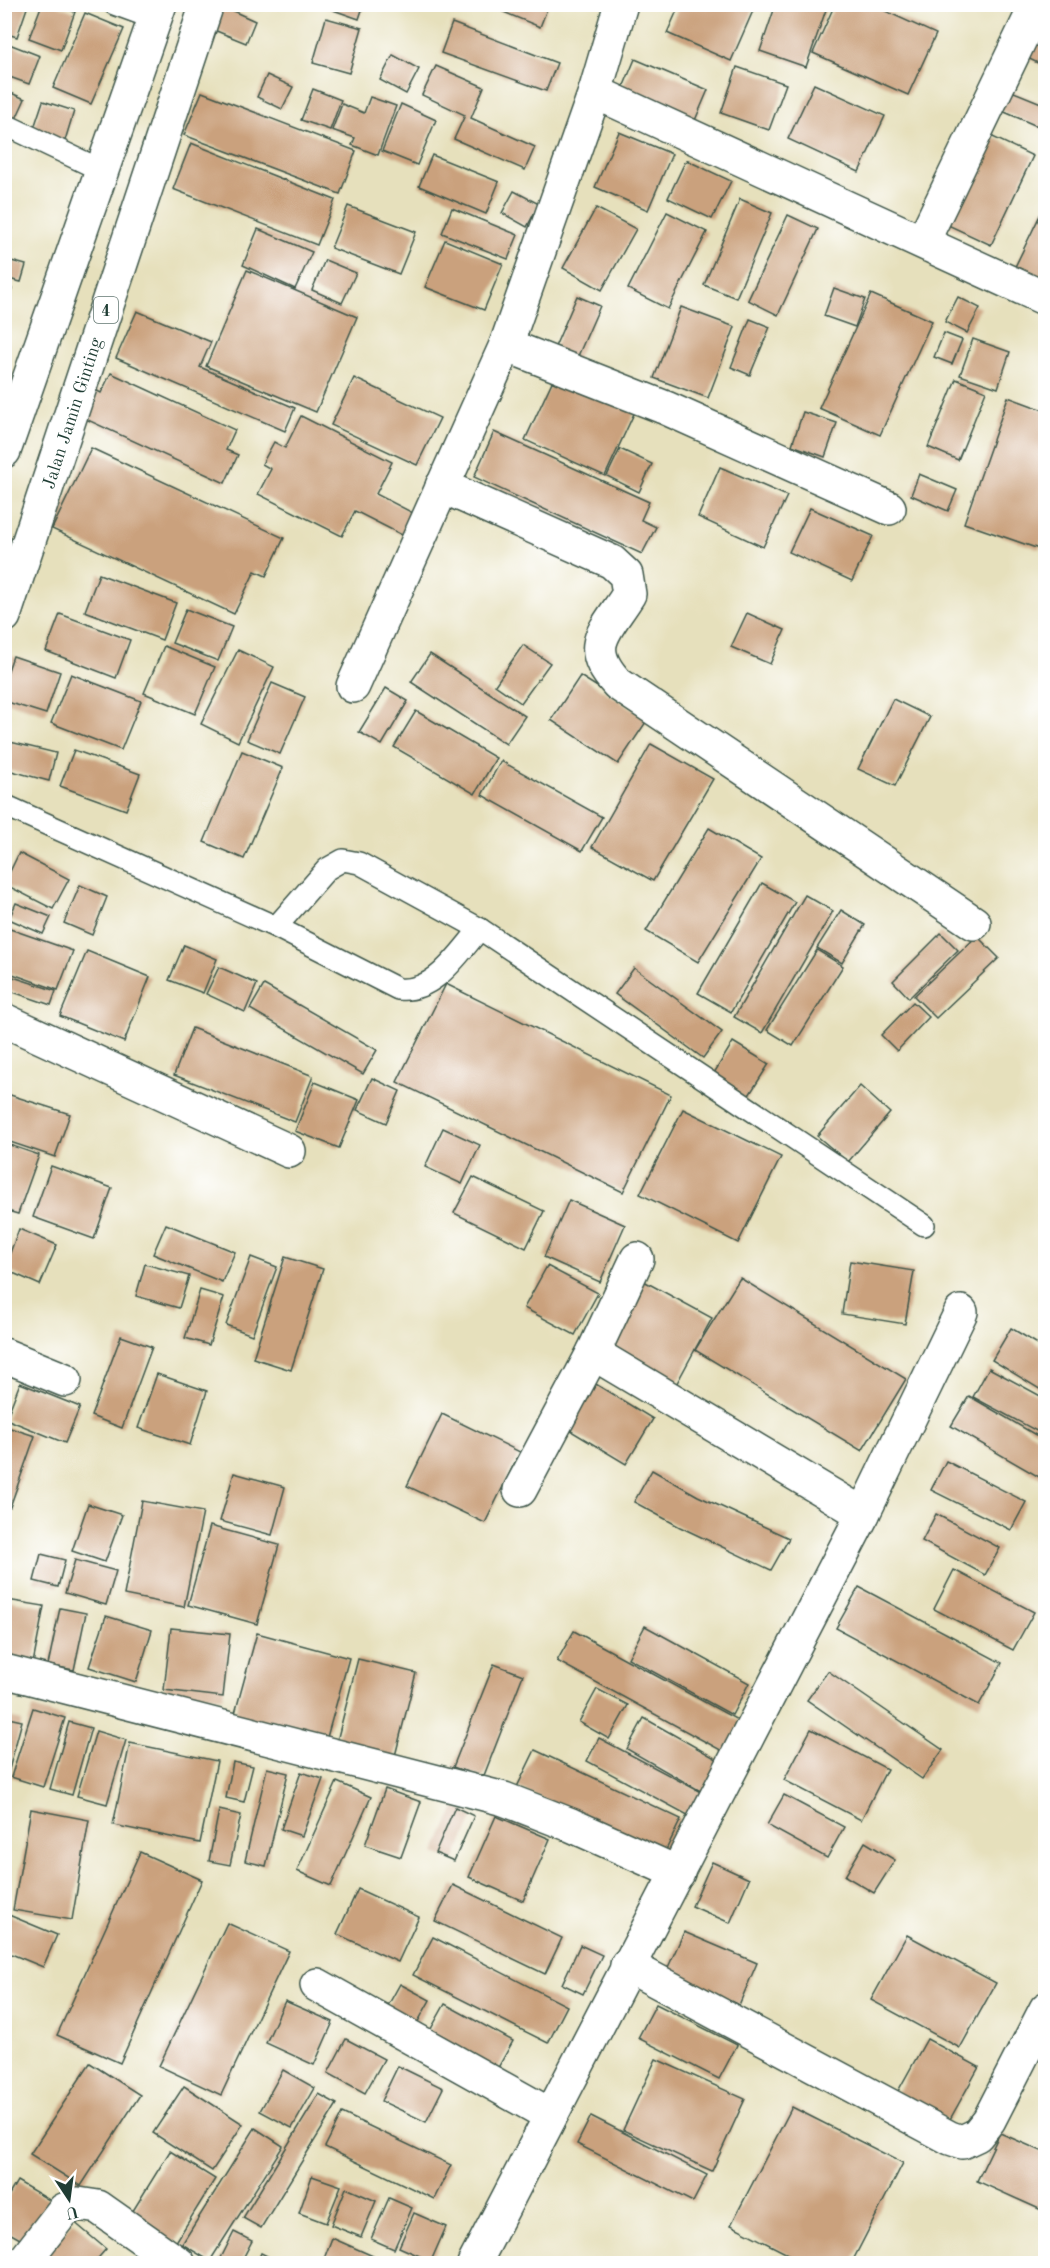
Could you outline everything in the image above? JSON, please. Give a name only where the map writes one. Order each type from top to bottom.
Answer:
[{"type":"main road","name":"Jalan Jamin Ginting","points":[[4,616],[207,4]]},
{"type":"main road","points":[[353,686],[506,345],[595,92],[621,4]]},
{"type":"main road","points":[[922,241],[1037,4]]},
{"type":"main road","points":[[4,451],[158,12]]},
{"type":"main road","points":[[595,92],[1046,299]]},
{"type":"main road","points":[[506,345],[666,408],[889,508]]},
{"type":"main road","points":[[442,486],[612,562],[626,575],[629,594],[604,634],[598,651],[603,668],[618,684],[974,924]]},
{"type":"main road","points":[[4,1020],[289,1151]]},
{"type":"main road","points":[[520,1490],[593,1353],[637,1258]]},
{"type":"main road","points":[[474,2264],[627,1965],[678,1873],[863,1515],[961,1312]]},
{"type":"main road","points":[[593,1353],[863,1515]]},
{"type":"main road","points":[[4,1355],[65,1380]]},
{"type":"main road","points":[[4,1671],[504,1799],[571,1825],[678,1873]]},
{"type":"main road","points":[[627,1965],[950,2139],[962,2142],[977,2135],[989,2120],[1046,2009]]},
{"type":"main road","points":[[317,1985],[550,2115]]},
{"type":"main road","points":[[22,2264],[64,2210],[78,2204],[98,2207],[179,2264]]},
{"type":"lane","points":[[114,4],[158,12]]},
{"type":"lane","points":[[4,124],[103,171]]},
{"type":"lane","points":[[4,805],[276,927],[398,989],[407,990],[423,985],[441,974],[480,929]]},
{"type":"lane","points":[[276,927],[327,869],[343,860],[359,863],[480,929],[924,1225]]},
{"type":"building","points":[[42,4],[55,4],[75,12],[61,50],[29,38]]},
{"type":"building","points":[[316,4],[364,4],[359,19]]},
{"type":"building","points":[[484,4],[549,4],[540,27]]},
{"type":"building","points":[[680,4],[756,4],[731,61],[667,33]]},
{"type":"building","points":[[776,4],[828,4],[806,67],[760,51]]},
{"type":"building","points":[[835,4],[870,4],[936,34],[908,95],[813,53]]},
{"type":"building","points":[[4,5],[28,5],[17,37],[4,33]]},
{"type":"building","points":[[224,7],[255,21],[246,43],[214,30]]},
{"type":"building","points":[[85,13],[124,29],[91,104],[53,88]]},
{"type":"building","points":[[326,18],[362,28],[349,73],[313,63]]},
{"type":"building","points":[[1034,20],[1046,25],[1046,67],[1017,53]]},
{"type":"building","points":[[452,23],[557,63],[546,91],[441,53]]},
{"type":"building","points":[[4,42],[40,56],[29,84],[4,75]]},
{"type":"building","points":[[393,55],[419,69],[406,94],[380,80]]},
{"type":"building","points":[[635,59],[708,90],[693,125],[620,95]]},
{"type":"building","points":[[436,66],[484,87],[471,118],[535,147],[525,170],[454,139],[465,115],[422,95]]},
{"type":"building","points":[[737,67],[786,84],[769,130],[721,113]]},
{"type":"building","points":[[267,75],[293,87],[282,109],[257,97]]},
{"type":"building","points":[[814,84],[885,116],[859,172],[788,139]]},
{"type":"building","points":[[313,89],[341,100],[330,130],[301,120]]},
{"type":"building","points":[[4,90],[25,99],[15,121],[4,116]]},
{"type":"building","points":[[1009,90],[1046,105],[1046,130],[1000,110]]},
{"type":"building","points":[[202,92],[356,151],[340,194],[184,135]]},
{"type":"building","points":[[370,97],[396,106],[378,155],[352,145],[355,138],[332,130],[342,104],[364,113]]},
{"type":"building","points":[[43,101],[74,111],[63,147],[31,137]]},
{"type":"building","points":[[401,104],[436,120],[417,165],[382,151]]},
{"type":"building","points":[[978,130],[1033,156],[991,245],[935,219]]},
{"type":"building","points":[[619,132],[672,154],[648,210],[595,187]]},
{"type":"building","points":[[191,143],[335,200],[317,245],[173,189]]},
{"type":"building","points":[[432,155],[499,182],[486,214],[419,186]]},
{"type":"building","points":[[686,160],[731,181],[712,219],[668,198]]},
{"type":"building","points":[[514,191],[539,204],[527,227],[502,213]]},
{"type":"building","points":[[740,199],[772,213],[736,298],[704,285]]},
{"type":"building","points":[[348,206],[416,232],[399,274],[331,248]]},
{"type":"building","points":[[452,208],[518,235],[508,259],[442,233]]},
{"type":"building","points":[[596,208],[636,229],[602,290],[563,268]]},
{"type":"building","points":[[1043,209],[1046,210],[1046,287],[1013,271]]},
{"type":"building","points":[[667,212],[707,232],[668,309],[628,289]]},
{"type":"building","points":[[788,215],[818,229],[778,315],[748,300]]},
{"type":"building","points":[[258,229],[312,252],[295,289],[243,265]]},
{"type":"building","points":[[445,240],[503,264],[484,310],[425,287]]},
{"type":"building","points":[[4,259],[26,265],[21,282],[4,278]]},
{"type":"building","points":[[325,260],[356,273],[342,303],[312,290]]},
{"type":"building","points":[[247,270],[357,317],[316,412],[206,366]]},
{"type":"building","points":[[4,287],[12,289],[5,311],[4,311]]},
{"type":"building","points":[[834,288],[865,299],[855,327],[824,316]]},
{"type":"building","points":[[871,294],[932,321],[880,435],[819,408]]},
{"type":"building","points":[[577,296],[600,306],[574,365],[551,356]]},
{"type":"building","points":[[958,297],[980,308],[967,333],[945,322]]},
{"type":"building","points":[[681,307],[735,327],[708,398],[654,378]]},
{"type":"building","points":[[137,311],[211,342],[200,367],[295,408],[285,431],[116,358]]},
{"type":"building","points":[[750,319],[770,327],[750,375],[731,367]]},
{"type":"building","points":[[944,333],[962,340],[952,364],[934,357]]},
{"type":"building","points":[[973,339],[1010,352],[998,388],[960,375]]},
{"type":"building","points":[[557,371],[637,407],[605,476],[525,440]]},
{"type":"building","points":[[111,373],[235,430],[226,450],[238,455],[225,483],[79,416],[92,388],[101,393]]},
{"type":"building","points":[[354,378],[440,418],[417,465],[331,425]]},
{"type":"building","points":[[956,379],[986,391],[958,460],[928,447]]},
{"type":"building","points":[[1008,397],[1046,411],[1046,529],[1039,549],[964,523]]},
{"type":"building","points":[[803,412],[837,423],[825,457],[792,445]]},
{"type":"building","points":[[301,416],[392,462],[376,494],[415,514],[404,536],[355,511],[342,536],[258,494],[271,469],[262,464],[274,442],[285,448]]},
{"type":"building","points":[[494,432],[649,502],[641,520],[656,527],[642,554],[474,477]]},
{"type":"building","points":[[91,448],[284,538],[266,576],[255,571],[234,614],[52,529]]},
{"type":"building","points":[[620,449],[652,464],[639,492],[607,476]]},
{"type":"building","points":[[720,467],[787,496],[763,547],[698,517]]},
{"type":"building","points":[[919,474],[957,490],[948,511],[911,495]]},
{"type":"building","points":[[810,508],[873,536],[852,581],[789,552]]},
{"type":"building","points":[[99,574],[176,603],[162,640],[85,611]]},
{"type":"building","points":[[186,609],[232,627],[218,661],[172,643]]},
{"type":"building","points":[[747,613],[785,630],[770,664],[731,647]]},
{"type":"building","points":[[60,614],[130,640],[116,678],[46,651]]},
{"type":"building","points":[[523,645],[550,663],[521,703],[495,685]]},
{"type":"building","points":[[164,646],[215,667],[195,714],[144,693]]},
{"type":"building","points":[[238,650],[274,667],[238,742],[201,724]]},
{"type":"building","points":[[430,654],[525,716],[506,744],[411,682]]},
{"type":"building","points":[[13,656],[60,672],[46,714],[4,701],[4,682]]},
{"type":"building","points":[[71,674],[141,701],[121,750],[51,723]]},
{"type":"building","points":[[580,676],[648,719],[618,764],[551,720]]},
{"type":"building","points":[[272,683],[305,697],[280,754],[247,740]]},
{"type":"building","points":[[386,688],[408,701],[382,745],[359,732]]},
{"type":"building","points":[[893,699],[930,717],[895,786],[858,769]]},
{"type":"building","points":[[416,711],[496,758],[475,794],[394,747]]},
{"type":"building","points":[[6,741],[56,753],[49,781],[4,769]]},
{"type":"building","points":[[651,744],[713,779],[653,881],[592,847]]},
{"type":"building","points":[[74,750],[140,774],[126,810],[60,786]]},
{"type":"building","points":[[242,751],[283,768],[244,859],[204,842]]},
{"type":"building","points":[[501,761],[602,817],[582,851],[482,795]]},
{"type":"building","points":[[709,828],[761,859],[698,962],[646,931]]},
{"type":"building","points":[[19,853],[69,879],[53,909],[4,884]]},
{"type":"building","points":[[762,883],[795,902],[731,1012],[698,993]]},
{"type":"building","points":[[80,885],[107,897],[92,935],[64,923]]},
{"type":"building","points":[[805,895],[833,911],[762,1033],[734,1017]]},
{"type":"building","points":[[16,903],[51,917],[43,934],[9,919]]},
{"type":"building","points":[[841,910],[865,925],[842,963],[817,948]]},
{"type":"building","points":[[10,929],[73,951],[58,990],[4,971],[4,945]]},
{"type":"building","points":[[941,933],[958,950],[909,998],[893,981]]},
{"type":"building","points":[[977,936],[999,958],[936,1018],[914,996]]},
{"type":"building","points":[[184,945],[217,959],[203,993],[169,980]]},
{"type":"building","points":[[817,950],[843,966],[793,1046],[767,1030]]},
{"type":"building","points":[[87,951],[150,977],[124,1042],[60,1016]]},
{"type":"building","points":[[219,967],[257,984],[245,1012],[206,994]]},
{"type":"building","points":[[634,968],[722,1032],[703,1058],[615,994]]},
{"type":"building","points":[[4,974],[56,991],[51,1005],[4,989]]},
{"type":"building","points":[[446,984],[671,1095],[623,1192],[397,1082]]},
{"type":"building","points":[[264,985],[377,1050],[363,1074],[250,1009]]},
{"type":"building","points":[[913,1002],[929,1017],[897,1051],[881,1035]]},
{"type":"building","points":[[192,1028],[313,1076],[295,1122],[174,1075]]},
{"type":"building","points":[[733,1042],[769,1064],[746,1100],[711,1078]]},
{"type":"building","points":[[372,1078],[400,1091],[386,1123],[357,1110]]},
{"type":"building","points":[[315,1082],[359,1100],[339,1148],[295,1131]]},
{"type":"building","points":[[860,1086],[890,1113],[848,1162],[817,1136]]},
{"type":"building","points":[[4,1093],[70,1114],[55,1157],[4,1140]]},
{"type":"building","points":[[683,1109],[781,1157],[738,1243],[640,1194]]},
{"type":"building","points":[[443,1128],[480,1145],[462,1184],[425,1167]]},
{"type":"building","points":[[4,1143],[39,1155],[18,1214],[4,1210]]},
{"type":"building","points":[[51,1166],[112,1188],[94,1239],[33,1217]]},
{"type":"building","points":[[473,1177],[544,1211],[526,1248],[454,1213]]},
{"type":"building","points":[[569,1200],[625,1225],[600,1282],[544,1257]]},
{"type":"building","points":[[166,1224],[235,1252],[222,1282],[153,1254]]},
{"type":"building","points":[[19,1229],[57,1245],[40,1285],[4,1269]]},
{"type":"building","points":[[251,1257],[277,1267],[252,1335],[226,1325]]},
{"type":"building","points":[[285,1257],[323,1269],[291,1370],[253,1358]]},
{"type":"building","points":[[850,1261],[914,1271],[905,1324],[842,1314]]},
{"type":"building","points":[[145,1264],[189,1276],[179,1308],[136,1296]]},
{"type":"building","points":[[547,1266],[598,1293],[575,1335],[524,1308]]},
{"type":"building","points":[[740,1278],[906,1379],[862,1451],[695,1350]]},
{"type":"building","points":[[640,1279],[712,1318],[672,1392],[599,1353]]},
{"type":"building","points":[[200,1290],[224,1297],[209,1345],[185,1338]]},
{"type":"building","points":[[1011,1328],[1046,1349],[1046,1393],[992,1360]]},
{"type":"building","points":[[121,1336],[152,1347],[122,1428],[91,1416]]},
{"type":"building","points":[[989,1368],[1046,1399],[1046,1436],[973,1397]]},
{"type":"building","points":[[157,1374],[207,1391],[190,1445],[138,1428]]},
{"type":"building","points":[[20,1383],[80,1407],[65,1443],[6,1419]]},
{"type":"building","points":[[594,1383],[653,1419],[626,1464],[566,1428]]},
{"type":"building","points":[[969,1396],[1046,1441],[1046,1481],[951,1426]]},
{"type":"building","points":[[442,1414],[520,1452],[485,1523],[407,1486]]},
{"type":"building","points":[[4,1426],[35,1436],[10,1507],[4,1505]]},
{"type":"building","points":[[946,1461],[1026,1502],[1011,1530],[931,1490]]},
{"type":"building","points":[[652,1470],[698,1496],[789,1538],[771,1570],[680,1527],[634,1502]]},
{"type":"building","points":[[234,1473],[285,1487],[272,1535],[220,1521]]},
{"type":"building","points":[[142,1501],[203,1512],[184,1607],[124,1595]]},
{"type":"building","points":[[88,1504],[122,1515],[105,1562],[72,1551]]},
{"type":"building","points":[[936,1514],[1000,1548],[985,1575],[922,1541]]},
{"type":"building","points":[[210,1526],[279,1545],[257,1624],[188,1605]]},
{"type":"building","points":[[41,1554],[65,1560],[58,1587],[34,1581]]},
{"type":"building","points":[[75,1560],[116,1571],[106,1605],[65,1593]]},
{"type":"building","points":[[954,1570],[1034,1612],[1013,1650],[934,1609]]},
{"type":"building","points":[[859,1587],[1002,1663],[979,1705],[836,1628]]},
{"type":"building","points":[[7,1600],[44,1606],[31,1674],[4,1668],[4,1613]]},
{"type":"building","points":[[60,1608],[86,1613],[74,1670],[48,1665]]},
{"type":"building","points":[[106,1616],[152,1630],[136,1682],[89,1667]]},
{"type":"building","points":[[645,1626],[749,1683],[732,1715],[628,1658]]},
{"type":"building","points":[[171,1628],[230,1634],[223,1697],[164,1690]]},
{"type":"building","points":[[574,1631],[743,1723],[726,1753],[557,1661]]},
{"type":"building","points":[[257,1633],[349,1658],[326,1741],[234,1717]]},
{"type":"building","points":[[358,1659],[416,1673],[394,1760],[336,1745]]},
{"type":"building","points":[[494,1664],[523,1675],[483,1778],[453,1767]]},
{"type":"building","points":[[828,1671],[943,1750],[922,1779],[807,1700]]},
{"type":"building","points":[[597,1689],[628,1705],[609,1739],[579,1722]]},
{"type":"building","points":[[33,1708],[65,1718],[43,1787],[11,1777]]},
{"type":"building","points":[[4,1717],[22,1721],[7,1777],[4,1776]]},
{"type":"building","points":[[644,1718],[722,1762],[704,1793],[627,1749]]},
{"type":"building","points":[[69,1722],[91,1728],[72,1795],[50,1789]]},
{"type":"building","points":[[811,1729],[887,1769],[861,1820],[784,1780]]},
{"type":"building","points":[[96,1731],[126,1740],[107,1804],[77,1796]]},
{"type":"building","points":[[599,1738],[710,1797],[697,1820],[587,1761]]},
{"type":"building","points":[[130,1743],[217,1761],[200,1843],[113,1825]]},
{"type":"building","points":[[535,1750],[681,1819],[663,1856],[517,1787]]},
{"type":"building","points":[[233,1762],[253,1766],[244,1802],[226,1798]]},
{"type":"building","points":[[267,1768],[288,1773],[266,1866],[245,1861]]},
{"type":"building","points":[[301,1772],[323,1779],[302,1836],[281,1829]]},
{"type":"building","points":[[337,1782],[371,1797],[331,1886],[297,1871]]},
{"type":"building","points":[[385,1789],[421,1802],[401,1857],[365,1845]]},
{"type":"building","points":[[784,1795],[844,1827],[827,1858],[767,1825]]},
{"type":"building","points":[[455,1807],[474,1816],[454,1861],[435,1853]]},
{"type":"building","points":[[31,1809],[89,1820],[72,1920],[13,1910]]},
{"type":"building","points":[[219,1810],[241,1815],[230,1865],[209,1861]]},
{"type":"building","points":[[496,1816],[550,1839],[523,1901],[469,1877]]},
{"type":"building","points":[[865,1842],[895,1860],[874,1893],[845,1876]]},
{"type":"building","points":[[140,1852],[202,1880],[120,2063],[57,2035]]},
{"type":"building","points":[[712,1862],[749,1879],[730,1923],[692,1906]]},
{"type":"building","points":[[453,1885],[562,1938],[545,1974],[435,1921]]},
{"type":"building","points":[[358,1889],[419,1917],[398,1962],[337,1934]]},
{"type":"building","points":[[4,1913],[57,1935],[43,1967],[4,1951]]},
{"type":"building","points":[[227,1923],[289,1951],[221,2095],[159,2066]]},
{"type":"building","points":[[684,1932],[757,1963],[739,2005],[665,1974]]},
{"type":"building","points":[[907,1935],[996,1983],[960,2048],[871,2000]]},
{"type":"building","points":[[433,1937],[567,2006],[548,2043],[413,1975]]},
{"type":"building","points":[[580,1945],[602,1955],[583,1994],[562,1984]]},
{"type":"building","points":[[400,1984],[430,2000],[415,2027],[385,2011]]},
{"type":"building","points":[[285,2001],[333,2022],[314,2065],[266,2043]]},
{"type":"building","points":[[445,2004],[513,2041],[495,2073],[427,2036]]},
{"type":"building","points":[[656,2004],[737,2045],[719,2079],[638,2038]]},
{"type":"building","points":[[346,2039],[384,2059],[365,2093],[328,2073]]},
{"type":"building","points":[[927,2039],[979,2067],[949,2121],[897,2093]]},
{"type":"building","points":[[656,2059],[745,2099],[712,2171],[623,2130]]},
{"type":"building","points":[[90,2063],[140,2095],[81,2186],[30,2154]]},
{"type":"building","points":[[398,2066],[443,2088],[426,2122],[381,2101]]},
{"type":"building","points":[[283,2070],[315,2088],[292,2128],[260,2111]]},
{"type":"building","points":[[184,2086],[243,2124],[212,2171],[153,2133]]},
{"type":"building","points":[[319,2094],[337,2104],[261,2228],[243,2218]]},
{"type":"building","points":[[792,2107],[903,2163],[851,2264],[807,2264],[731,2225]]},
{"type":"building","points":[[342,2113],[451,2165],[434,2199],[325,2147]]},
{"type":"building","points":[[591,2116],[707,2175],[693,2202],[577,2144]]},
{"type":"building","points":[[255,2128],[283,2146],[210,2261],[182,2244]]},
{"type":"building","points":[[1000,2133],[1046,2153],[1046,2212],[977,2181]]},
{"type":"building","points":[[170,2151],[215,2179],[171,2250],[126,2222]]},
{"type":"building","points":[[312,2176],[341,2186],[326,2223],[299,2213]]},
{"type":"building","points":[[17,2181],[51,2201],[27,2243],[4,2230],[4,2203]]},
{"type":"building","points":[[346,2188],[376,2201],[361,2237],[331,2225]]},
{"type":"building","points":[[389,2198],[412,2208],[394,2249],[371,2239]]},
{"type":"building","points":[[414,2213],[446,2227],[431,2261],[399,2247]]},
{"type":"building","points":[[73,2221],[106,2249],[93,2264],[36,2264]]},
{"type":"building","points":[[234,2232],[252,2241],[240,2264],[218,2264]]},
{"type":"building","points":[[332,2238],[391,2264],[322,2264]]},
{"type":"building","points":[[261,2253],[283,2264],[256,2264]]}]
